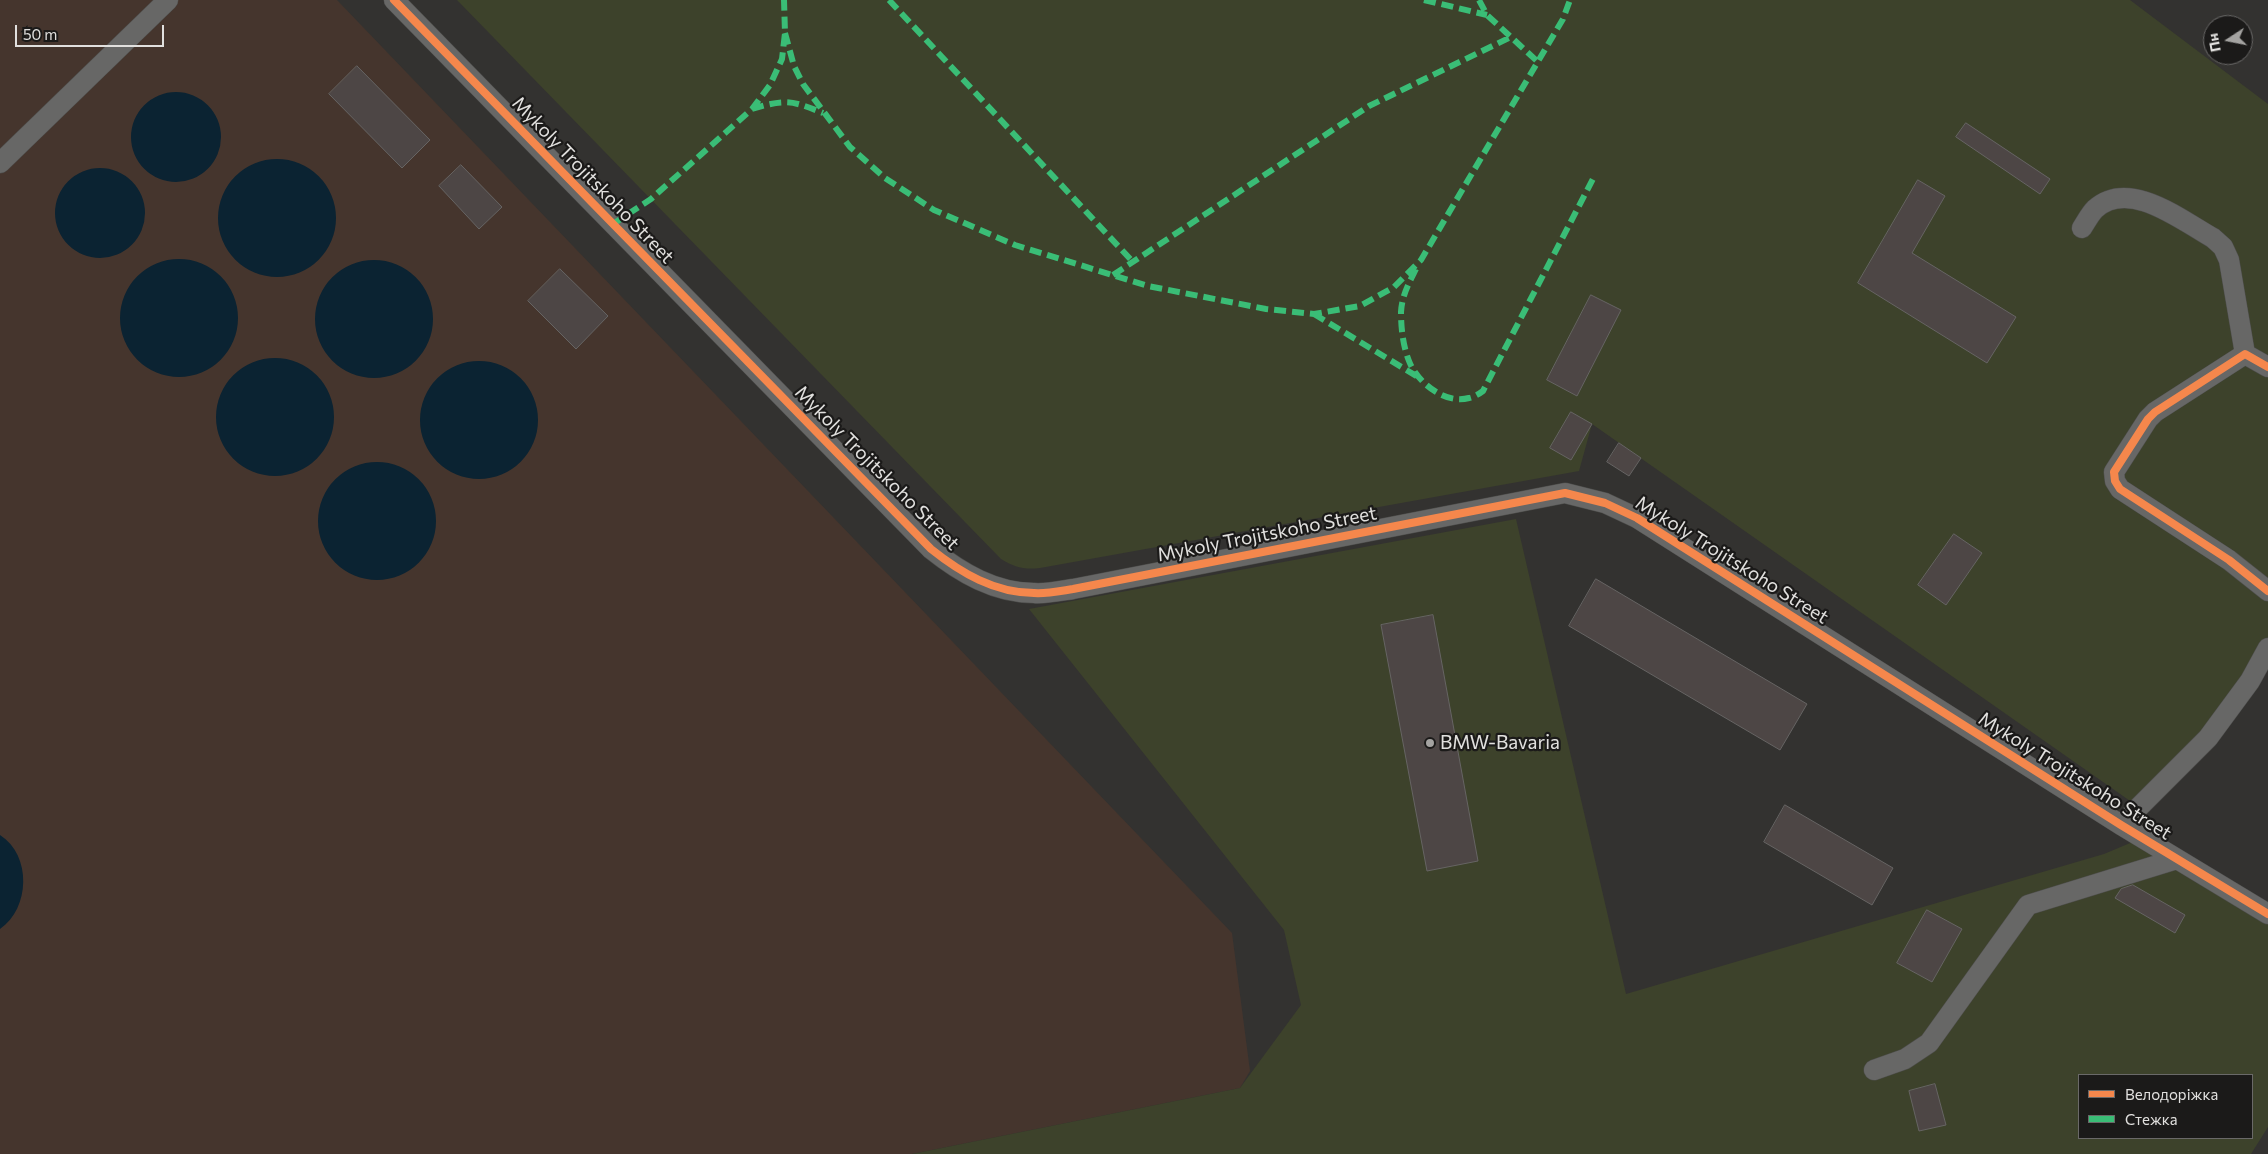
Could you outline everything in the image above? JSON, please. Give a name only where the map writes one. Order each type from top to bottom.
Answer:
[{"type":"street","points":[[0,163],[168,0]]},
{"type":"street","name":"Mykoly Trojitskoho Street","points":[[394,0],[932,549],[950,564],[973,578],[1001,589],[1034,593],[1073,589],[1565,493],[1605,502],[1637,518],[2121,825],[2267,911]]},
{"type":"street","points":[[2082,228],[2094,210],[2109,200],[2128,196],[2146,200],[2213,238],[2223,247],[2229,260],[2246,354],[2268,367]]},
{"type":"street","points":[[2246,354],[2148,419],[2114,472],[2115,481],[2120,489],[2229,560],[2268,591]]},
{"type":"street","points":[[2121,825],[2208,738],[2250,682],[2268,648]]},
{"type":"street","points":[[1874,1070],[1905,1059],[1929,1043],[2028,905],[2177,858]]},
{"type":"shaded area","points":[[0,0],[337,0],[1232,933],[1250,1071],[1240,1088],[912,1154],[0,1154]]},
{"type":"green space","points":[[457,0],[2130,0],[2203,55],[2203,65],[2216,65],[2268,104],[2268,655],[2143,810],[1592,424],[1579,471],[1040,568],[1029,569],[1015,566],[1001,559]]},
{"type":"green space","points":[[1516,519],[1626,994],[2104,854],[2135,841],[2268,920],[2268,1127],[2251,1154],[912,1154],[1240,1088],[1301,1005],[1284,930],[1029,609]]},
{"type":"water","points":[[176,92],[193,96],[208,105],[217,120],[221,137],[217,154],[208,169],[193,178],[176,182],[159,178],[144,169],[135,154],[131,137],[135,120],[144,105],[159,96]]},
{"type":"water","points":[[277,159],[300,163],[319,176],[332,195],[336,218],[332,241],[319,260],[300,273],[277,277],[254,273],[235,260],[222,241],[218,218],[222,195],[235,176],[254,163]]},
{"type":"water","points":[[100,168],[117,172],[132,181],[141,196],[145,213],[141,230],[132,245],[117,254],[100,258],[83,254],[68,245],[59,230],[55,213],[59,196],[68,181],[83,172]]},
{"type":"water","points":[[179,259],[202,263],[221,276],[234,295],[238,318],[234,341],[221,360],[202,373],[179,377],[156,373],[137,360],[124,341],[120,318],[124,295],[137,276],[156,263]]},
{"type":"water","points":[[374,260],[397,264],[416,277],[429,296],[433,319],[429,342],[416,361],[397,374],[374,378],[351,374],[332,361],[319,342],[315,319],[319,296],[332,277],[351,264]]},
{"type":"water","points":[[275,358],[298,362],[317,375],[330,394],[334,417],[330,440],[317,459],[298,472],[275,476],[252,472],[233,459],[220,440],[216,417],[220,394],[233,375],[252,362]]},
{"type":"water","points":[[479,361],[502,365],[521,378],[534,397],[538,420],[534,443],[521,462],[502,475],[479,479],[456,475],[437,462],[424,443],[420,420],[424,397],[437,378],[456,365]]},
{"type":"water","points":[[377,462],[400,466],[419,479],[432,498],[436,521],[432,544],[419,563],[400,576],[377,580],[354,576],[335,563],[322,544],[318,521],[322,498],[335,479],[354,466]]},
{"type":"water","points":[[0,835],[18,855],[22,868],[23,882],[22,896],[17,909],[10,920],[0,929]]},
{"type":"building","points":[[357,66],[430,140],[402,168],[329,94]]},
{"type":"building","points":[[1966,123],[2050,179],[2040,194],[1956,137]]},
{"type":"building","points":[[461,165],[502,207],[479,229],[439,186]]},
{"type":"building","points":[[1918,180],[1945,196],[1912,253],[2016,317],[1987,363],[1858,283]]},
{"type":"building","points":[[560,269],[608,316],[576,349],[528,301]]},
{"type":"building","points":[[1591,295],[1621,310],[1577,396],[1547,380]]},
{"type":"building","points":[[1571,412],[1592,424],[1571,460],[1550,448]]},
{"type":"building","points":[[1619,443],[1641,458],[1629,476],[1607,462]]},
{"type":"building","points":[[1954,534],[1982,553],[1946,605],[1918,585]]},
{"type":"building","points":[[1596,579],[1807,704],[1780,750],[1569,626]]},
{"type":"building","name":"BMW-Bavaria","points":[[1433,615],[1478,861],[1427,871],[1381,625]]},
{"type":"building","points":[[1785,805],[1893,868],[1872,905],[1764,842]]},
{"type":"building","points":[[2133,885],[2185,915],[2175,933],[2115,898],[2121,889]]},
{"type":"building","points":[[1927,910],[1962,929],[1932,982],[1897,963]]},
{"type":"building","points":[[1935,1084],[1946,1125],[1919,1131],[1909,1091]]},
{"type":"marked path","points":[[613,224],[651,199],[752,109],[770,85],[782,59],[785,33],[784,0]]},
{"type":"marked path","points":[[889,0],[1133,262]]},
{"type":"marked path","points":[[1424,0],[1487,15]]},
{"type":"marked path","points":[[1479,0],[1487,15],[1538,62]]},
{"type":"marked path","points":[[785,33],[794,66],[803,84],[850,147],[885,178],[934,210],[1015,245],[1148,286],[1266,309],[1314,314],[1360,306],[1394,287],[1421,260],[1563,19],[1570,0]]},
{"type":"marked path","points":[[1113,275],[1369,106],[1511,37]]},
{"type":"marked path","points":[[752,109],[788,102],[803,105],[823,113]]},
{"type":"marked path","points":[[1416,269],[1404,295],[1401,312],[1403,337],[1409,361],[1418,377],[1442,395],[1460,399],[1475,396],[1483,391],[1594,177]]},
{"type":"marked path","points":[[1314,314],[1418,377]]},
{"type":"cycle path","points":[[394,0],[931,549],[954,566],[979,580],[1006,590],[1039,593],[1053,592],[1565,493],[1605,503],[1637,518],[2121,825],[2268,914]]},
{"type":"cycle path","points":[[2268,367],[2245,354],[2155,412],[2148,419],[2114,472],[2115,481],[2120,489],[2229,560],[2268,591]]},
{"type":"place","name":"BMW-Bavaria","points":[[1430,743]]}]
